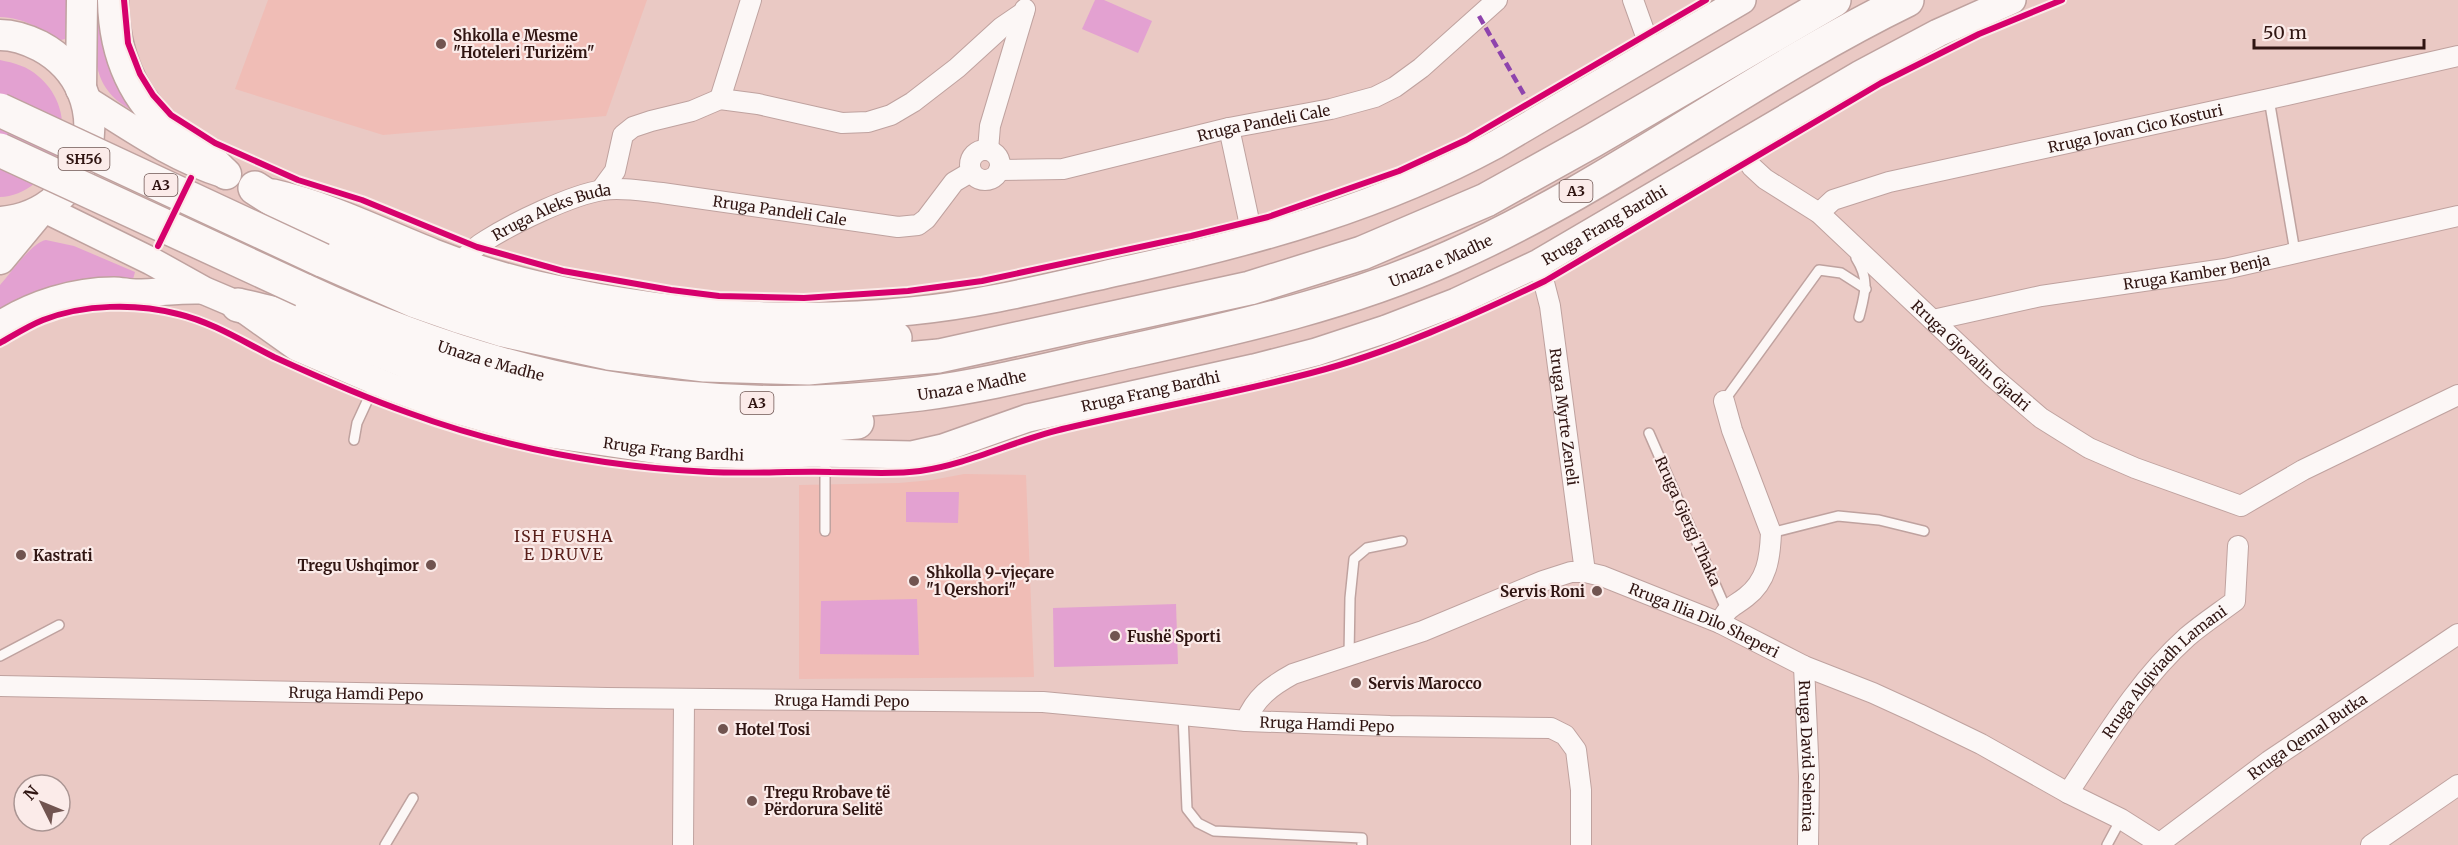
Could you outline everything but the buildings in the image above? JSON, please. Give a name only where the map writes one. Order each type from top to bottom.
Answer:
[{"type":"highway","name":"A3","points":[[0,110],[415,301],[503,330],[608,353],[705,365],[808,368],[939,356],[1221,295],[1298,275],[1362,253],[1486,200],[1592,141],[1833,0]]},
{"type":"highway","name":"Unaza e Madhe","points":[[0,150],[393,330],[490,363],[577,383],[635,393],[737,402],[837,402],[925,393],[986,383],[1271,320],[1354,295],[1449,258],[1492,238],[1628,161],[1790,64],[1907,0]]},
{"type":"highway","points":[[255,188],[306,221],[357,247],[450,286],[489,299],[572,319],[669,335],[800,343],[864,341],[963,330],[1114,302],[1181,286],[1221,295]]},
{"type":"highway","points":[[238,305],[311,324],[438,374],[526,400],[600,415],[725,427],[804,426],[903,417],[961,407],[1179,358],[1222,331]]},
{"type":"main road","name":"SH56","points":[[0,259],[42,211],[64,193],[79,172],[88,149],[90,124],[83,94],[82,0]]},
{"type":"main road","points":[[113,0],[113,27],[118,51],[140,96],[153,114],[176,135],[204,152],[225,174]]},
{"type":"main road","points":[[83,94],[159,146],[197,166],[225,174],[255,188],[337,212],[460,262],[537,285],[654,307],[740,315],[835,316],[909,312],[990,299],[1251,241],[1359,207],[1458,165],[1585,94],[1742,0]]},
{"type":"main road","name":"Rruga Frang Bardhi","points":[[205,291],[238,305],[297,346],[376,381],[443,406],[537,432],[672,452],[912,455],[943,448],[1028,418],[1316,352],[1386,329],[1456,302],[1539,263],[1861,74],[1938,33],[2012,0]]},
{"type":"main road","name":"SH56","points":[[0,35],[29,40],[51,52],[68,68],[83,94]]},
{"type":"main road","name":"SH56","points":[[0,222],[16,221],[42,211]]},
{"type":"main road","points":[[42,211],[151,261],[205,291]]},
{"type":"main road","points":[[0,325],[35,306],[89,294],[179,289],[205,291]]},
{"type":"street","points":[[751,0],[720,99],[758,104],[842,123],[868,122],[891,115],[913,102],[957,68],[1027,6]]},
{"type":"street","name":"Rruga Pandeli Cale","points":[[999,170],[1063,169],[1229,128],[1375,97],[1395,87],[1420,68],[1497,0]]},
{"type":"street","points":[[1633,0],[1652,53]]},
{"type":"street","points":[[988,150],[990,126],[1027,6]]},
{"type":"street","name":"Rruga Jovan Cico Kosturi","points":[[1819,213],[1833,200],[1889,182],[2458,56]]},
{"type":"street","name":"Rruga Aleks Buda","points":[[460,262],[483,242],[506,230],[552,207],[601,190],[615,171],[623,135],[633,127],[651,120],[692,111],[720,99]]},
{"type":"street","points":[[1229,128],[1248,216],[1251,241]]},
{"type":"street","name":"Rruga Gjovalin Gjadri","points":[[1738,146],[1752,167],[1765,179],[1819,213],[1993,377],[2033,411],[2089,448],[2135,468],[2241,506],[2303,470],[2458,395]]},
{"type":"street","points":[[988,150],[997,156],[999,170],[988,180],[978,179],[971,172],[970,163],[975,154],[988,150]]},
{"type":"street","name":"Rruga Pandeli Cale","points":[[601,190],[625,189],[662,193],[898,227],[918,225],[926,219],[954,182],[971,172]]},
{"type":"street","name":"Rruga Kamber Benja","points":[[1934,320],[2041,296],[2225,269],[2458,218]]},
{"type":"street","name":"Rruga Myrte Zeneli","points":[[1539,263],[1550,306],[1585,572]]},
{"type":"street","points":[[1723,616],[1747,597],[1763,580],[1771,533],[1732,430],[1724,401]]},
{"type":"street","name":"Rruga Alqiviadh Lamani","points":[[2068,794],[2116,721],[2152,674],[2188,637],[2235,601],[2238,546]]},
{"type":"street","name":"Rruga Ilia Dilo Sheperi","points":[[1246,721],[1256,702],[1275,684],[1293,674],[1423,631],[1543,581],[1571,572],[1585,572],[1723,616],[1804,666],[1874,693],[1981,744],[2068,794],[2121,819],[2161,844]]},
{"type":"street","name":"Rruga Qemal Butka","points":[[2161,844],[2269,761],[2458,634]]},
{"type":"street","name":"Rruga David Selenica","points":[[1804,666],[1809,776],[1808,845]]},
{"type":"street","name":"Rruga Hamdi Pepo","points":[[0,686],[684,699],[1043,702],[1246,721],[1551,728],[1565,735],[1576,750],[1581,790],[1581,845]]},
{"type":"street","points":[[683,845],[684,699]]},
{"type":"street","points":[[2371,845],[2458,785]]},
{"type":"lane","points":[[2270,99],[2295,252]]},
{"type":"lane","points":[[1836,229],[1865,272],[1866,289],[1859,317]]},
{"type":"lane","points":[[1724,401],[1819,270],[1841,273],[1866,289]]},
{"type":"lane","points":[[354,440],[357,423],[376,381]]},
{"type":"lane","name":"Rruga Gjergj Thaka","points":[[1649,433],[1723,616]]},
{"type":"lane","points":[[825,453],[825,531]]},
{"type":"lane","points":[[1771,533],[1838,516],[1879,520],[1924,531]]},
{"type":"lane","points":[[1349,655],[1350,598],[1354,559],[1367,548],[1402,540]]},
{"type":"lane","points":[[0,656],[59,625]]},
{"type":"lane","points":[[1184,715],[1187,809],[1198,823],[1214,831],[1362,838],[1362,845]]},
{"type":"lane","points":[[385,845],[413,798]]},
{"type":"lane","points":[[2107,845],[2121,819]]},
{"type":"shaded area","points":[[0,0],[67,0],[65,39],[61,40],[25,22],[0,17]]},
{"type":"shaded area","points":[[96,0],[100,0],[134,111],[118,101],[107,90],[100,77],[95,49]]},
{"type":"shaded area","name":"Shkolla e Mesme \"Hoteleri Turizëm\"","points":[[268,0],[647,0],[606,116],[383,135],[235,89]]},
{"type":"shaded area","points":[[1095,0],[1104,0],[1152,21],[1138,53],[1082,29]]},
{"type":"shaded area","points":[[0,60],[29,70],[49,88],[57,101],[62,131],[60,146],[46,173],[22,191],[0,197]]},
{"type":"shaded area","points":[[46,240],[74,246],[135,272],[132,283],[0,315],[0,285],[34,246]]},
{"type":"shaded area","name":"Shkolla 9-vjeçare \"1 Qershori\"","points":[[964,474],[1026,475],[1034,677],[799,679],[799,485],[899,483]]},
{"type":"shaded area","points":[[906,492],[959,492],[958,523],[906,522]]},
{"type":"shaded area","points":[[917,599],[919,655],[820,654],[821,601]]},
{"type":"shaded area","name":"Fushë Sporti","points":[[1176,604],[1178,664],[1054,667],[1053,608]]},
{"type":"marked path","points":[[1479,16],[1526,98]]},
{"type":"cycle path","points":[[124,0],[128,43],[140,74],[153,95],[171,115],[215,143],[298,180],[362,200],[477,247],[563,271],[719,296],[804,298],[908,291],[982,281],[1268,217],[1399,171],[1466,140],[1706,0]]},
{"type":"cycle path","points":[[0,343],[43,320],[75,311],[110,307],[162,310],[203,322],[307,372],[409,413],[482,436],[557,454],[633,466],[709,472],[887,473],[939,468],[1067,428],[1311,373],[1430,333],[1545,281],[1881,83],[1979,34],[2062,0]]},
{"type":"cycle path","points":[[158,246],[191,178]]},
{"type":"place","name":"Shkolla e Mesme \"Hoteleri Turizëm\"","points":[[441,44]]},
{"type":"place","name":"Kastrati","points":[[21,555]]},
{"type":"place","name":"Tregu Ushqimor","points":[[431,565]]},
{"type":"place","name":"Shkolla 9-vjeçare \"1 Qershori\"","points":[[914,581]]},
{"type":"place","name":"Servis Roni","points":[[1597,591]]},
{"type":"place","name":"Fushë Sporti","points":[[1115,636]]},
{"type":"place","name":"Servis Marocco","points":[[1356,683]]},
{"type":"place","name":"Hotel Tosi","points":[[723,729]]},
{"type":"place","name":"Tregu Rrobave të Përdorura Selitë","points":[[752,801]]},
{"type":"district","name":"ISH FUSHA E DRUVE","points":[[564,545]]}]
